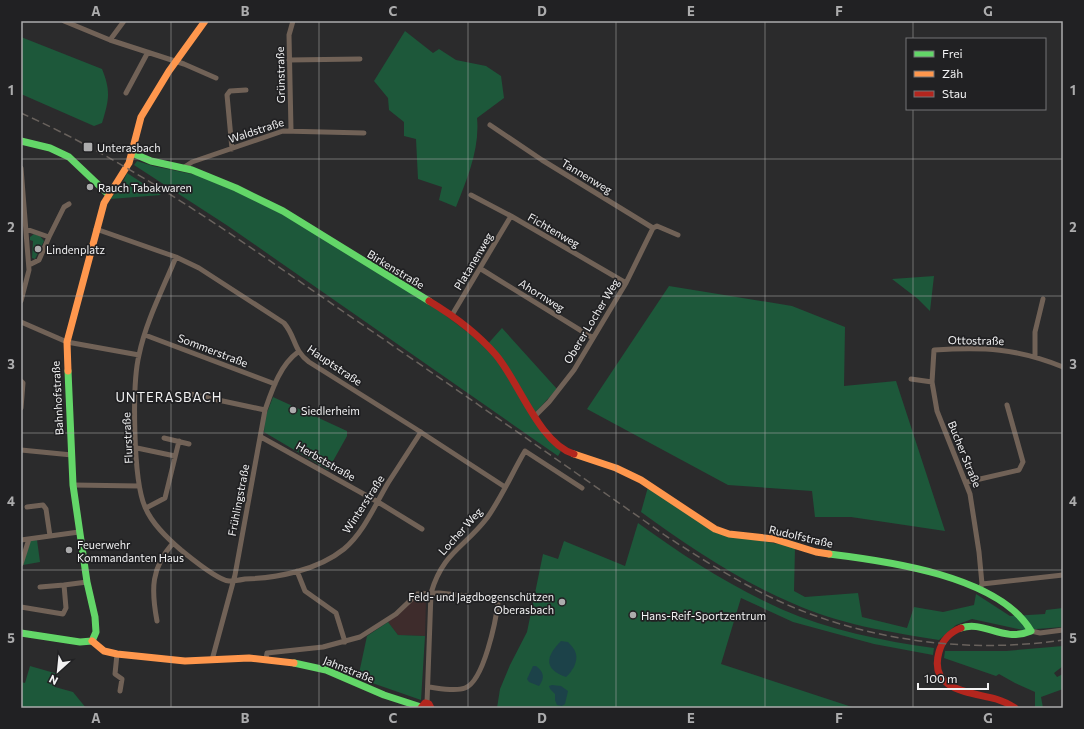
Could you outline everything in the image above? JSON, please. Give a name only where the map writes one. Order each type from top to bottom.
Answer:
[{"type":"street","points":[[110,40],[124,21]]},
{"type":"street","name":"Bahnhofstraße","points":[[92,641],[96,632],[95,617],[87,582],[73,485],[66,342],[96,229],[108,194],[119,181],[129,162],[141,117],[176,61],[205,21]]},
{"type":"street","name":"Grünstraße","points":[[291,130],[289,35],[293,21]]},
{"type":"street","points":[[68,22],[110,40],[176,61],[216,78]]},
{"type":"street","points":[[126,93],[148,52]]},
{"type":"street","points":[[289,60],[360,59]]},
{"type":"street","points":[[232,148],[227,95],[230,91],[246,90]]},
{"type":"street","name":"Tannenweg","points":[[490,125],[542,160],[653,228],[657,226],[678,235]]},
{"type":"street","name":"Waldstraße","points":[[183,168],[192,162],[283,130],[364,134]]},
{"type":"street","points":[[21,141],[50,148],[69,157],[108,194]]},
{"type":"street","points":[[132,154],[151,161],[183,168]]},
{"type":"street","points":[[21,168],[29,265],[21,301]]},
{"type":"street","name":"Birkenstraße","points":[[183,168],[212,178],[283,211],[397,283],[452,315],[484,340],[513,379],[534,417]]},
{"type":"street","name":"Fichtenweg","points":[[471,195],[511,216],[626,283]]},
{"type":"street","points":[[29,265],[39,260],[48,237],[64,207],[69,204]]},
{"type":"street","name":"Platanenweg","points":[[452,315],[481,269],[511,216]]},
{"type":"street","name":"Oberer Locher Weg","points":[[534,417],[549,402],[574,370],[626,283],[653,228]]},
{"type":"street","points":[[26,229],[48,237]]},
{"type":"street","name":"Hauptstraße","points":[[96,229],[176,257],[217,278],[280,319],[289,328],[298,352],[309,362],[421,432],[505,487]]},
{"type":"street","name":"Flurstraße","points":[[176,257],[138,355],[135,388],[139,486],[146,508],[161,531],[200,566],[225,580],[233,580]]},
{"type":"street","name":"Ahornweg","points":[[481,269],[593,338]]},
{"type":"street","points":[[1035,356],[1035,332],[1043,299]]},
{"type":"street","points":[[21,322],[66,342],[138,355]]},
{"type":"street","name":"Sommerstraße","points":[[145,335],[275,384]]},
{"type":"street","name":"Ottostraße","points":[[934,350],[997,349],[1035,356],[1063,367]]},
{"type":"street","name":"Bucher Straße","points":[[934,350],[932,382],[937,411],[967,482],[979,552],[981,587]]},
{"type":"street","name":"Frühlingstraße","points":[[212,660],[233,580],[265,410],[275,384],[287,361],[298,352]]},
{"type":"street","points":[[911,379],[932,382]]},
{"type":"street","points":[[21,381],[21,408]]},
{"type":"street","points":[[190,394],[265,410]]},
{"type":"street","points":[[967,482],[1019,470],[1023,462],[1007,405]]},
{"type":"street","name":"Rudolfstraße","points":[[534,417],[557,444],[569,453],[616,468],[642,480],[715,529],[729,534],[774,539],[816,552],[882,560],[910,566],[981,587],[1024,619],[1031,631]]},
{"type":"street","name":"Winterstraße","points":[[233,580],[270,577],[297,571],[325,561],[344,548],[361,529],[421,432]]},
{"type":"street","name":"Herbststraße","points":[[261,437],[378,502],[422,529]]},
{"type":"street","points":[[164,438],[189,444]]},
{"type":"street","points":[[146,508],[165,498],[179,442]]},
{"type":"street","points":[[137,448],[175,456]]},
{"type":"street","points":[[21,450],[72,455]]},
{"type":"street","name":"Locher Weg","points":[[425,706],[428,687],[431,593],[436,578],[446,561],[482,524],[505,487],[524,451],[582,488]]},
{"type":"street","points":[[73,485],[139,486]]},
{"type":"street","points":[[27,507],[43,505],[46,508],[50,536]]},
{"type":"street","points":[[21,540],[80,532]]},
{"type":"street","points":[[21,564],[29,539]]},
{"type":"street","points":[[157,621],[154,605],[154,580],[156,569],[165,553],[173,543]]},
{"type":"street","points":[[297,571],[305,590],[336,613],[345,642]]},
{"type":"street","points":[[981,587],[1063,575]]},
{"type":"street","points":[[40,587],[87,582]]},
{"type":"street","points":[[21,607],[63,614],[66,608],[64,585]]},
{"type":"street","points":[[266,656],[323,647],[360,637],[396,614],[417,594],[431,593],[493,598],[498,602],[494,631],[476,676],[469,686],[462,689],[428,687]]},
{"type":"street","points":[[1015,708],[1001,701],[966,694],[953,689],[943,680],[937,667],[938,655],[943,641],[952,632],[961,627],[970,626],[980,627],[1010,635],[1021,635],[1031,631],[1040,633],[1063,630]]},
{"type":"street","points":[[21,633],[80,642],[92,641]]},
{"type":"street","name":"Jahnstraße","points":[[92,641],[104,651],[117,654],[185,661],[266,656],[326,670],[384,695],[425,706]]},
{"type":"street","points":[[117,654],[115,674],[122,679],[120,691]]},
{"type":"shaded area","points":[[422,596],[426,599],[425,636],[398,635],[388,622],[416,597]]},
{"type":"green space","points":[[405,31],[433,53],[439,49],[456,60],[486,66],[501,76],[504,98],[477,118],[477,141],[475,152],[456,207],[439,200],[442,187],[418,179],[416,139],[404,136],[404,122],[389,110],[388,98],[374,81]]},
{"type":"green space","points":[[21,37],[102,69],[107,83],[108,96],[102,123],[94,126],[21,94]]},
{"type":"green space","points":[[137,161],[153,166],[201,176],[268,202],[433,306],[486,346],[502,328],[557,389],[532,416],[561,451],[558,456],[228,226],[134,165]]},
{"type":"green space","points":[[127,173],[161,195],[110,199],[121,187]]},
{"type":"green space","points":[[34,234],[40,236],[44,241],[35,259],[32,258],[33,241],[30,240],[30,237]]},
{"type":"green space","points":[[934,276],[930,311],[918,299],[892,279]]},
{"type":"green space","points":[[669,286],[792,306],[845,327],[844,386],[896,381],[945,531],[851,517],[815,517],[812,491],[728,485],[587,409]]},
{"type":"green space","points":[[273,397],[347,431],[347,436],[328,470],[264,432],[265,418]]},
{"type":"green space","points":[[648,487],[717,533],[795,547],[794,591],[805,597],[858,593],[862,617],[907,628],[914,607],[943,612],[974,605],[976,594],[1010,616],[1045,614],[1046,610],[1063,608],[1063,627],[1023,630],[972,619],[956,625],[939,640],[883,630],[827,617],[792,603],[752,584],[695,550],[641,512]]},
{"type":"green space","name":"Hans-Reif-Sportzentrum","points":[[638,523],[707,569],[743,590],[781,609],[818,623],[856,634],[934,648],[933,655],[874,644],[793,622],[741,598],[721,664],[855,708],[497,708],[500,689],[510,665],[527,632],[543,554],[558,559],[564,541],[625,566]]},
{"type":"green space","points":[[37,540],[40,562],[23,565],[30,541]]},
{"type":"green space","points":[[388,622],[398,635],[425,636],[421,700],[358,678],[367,636]]},
{"type":"green space","points":[[1063,646],[1063,666],[1054,673],[1057,677],[1063,674],[1063,689],[1041,697],[1043,708],[1035,708],[1035,692],[999,674],[996,676],[944,658],[945,651],[1006,651]]},
{"type":"green space","points":[[30,666],[58,674],[55,687],[73,692],[86,708],[21,708],[21,682],[25,683]]},
{"type":"water","points":[[561,641],[568,642],[576,653],[576,663],[566,677],[553,670],[549,662],[552,652]]},
{"type":"water","points":[[533,666],[536,666],[543,675],[539,686],[529,682],[527,679]]},
{"type":"water","points":[[549,686],[561,686],[568,691],[565,704],[562,706],[557,705],[555,694]]},
{"type":"railway","points":[[21,113],[101,153],[177,199],[288,273],[666,536],[722,571],[766,595],[814,615],[849,626],[884,635],[919,641],[992,645],[1027,644],[1063,640]]},
{"type":"traffic: fast","points":[[21,141],[50,148],[69,157],[108,194]]},
{"type":"traffic: fast","points":[[132,153],[151,161],[192,170],[236,188],[283,211],[429,301]]},
{"type":"traffic: fast","points":[[68,371],[73,485],[87,582],[95,617],[96,632],[92,641]]},
{"type":"traffic: fast","points":[[829,554],[881,561],[910,567],[940,574],[968,584],[994,597],[1016,612],[1031,631],[1021,634],[1011,634],[978,627],[969,626],[961,628]]},
{"type":"traffic: fast","points":[[21,633],[80,642],[92,641]]},
{"type":"traffic: fast","points":[[294,663],[326,670],[384,695],[421,707]]},
{"type":"traffic: slow","points":[[68,371],[67,342],[104,203],[129,163],[141,117],[169,71],[205,21]]},
{"type":"traffic: slow","points":[[574,454],[616,468],[641,480],[715,529],[729,534],[774,539],[816,552],[829,554]]},
{"type":"traffic: slow","points":[[92,641],[104,651],[117,654],[185,661],[249,658],[294,663]]},
{"type":"traffic: jam","points":[[429,301],[465,325],[489,347],[505,367],[530,410],[550,438],[562,448],[574,454]]},
{"type":"traffic: jam","points":[[961,628],[950,634],[940,648],[937,665],[940,675],[954,688],[999,700],[1015,708]]},
{"type":"traffic: jam","points":[[421,708],[425,703],[429,704],[431,708]]},
{"type":"place","name":"Unterasbach","points":[[88,147]]},
{"type":"place","name":"Rauch Tabakwaren","points":[[90,187]]},
{"type":"place","name":"Lindenplatz","points":[[38,249]]},
{"type":"place","name":"Siedlerheim","points":[[293,410]]},
{"type":"place","name":"Feuerwehr Kommandanten Haus","points":[[69,550]]},
{"type":"place","name":"Feld- und Jagdbogenschützen Oberasbach","points":[[562,602]]},
{"type":"place","name":"Hans-Reif-Sportzentrum","points":[[633,615]]},
{"type":"district","name":"UNTERASBACH","points":[[169,397]]}]
